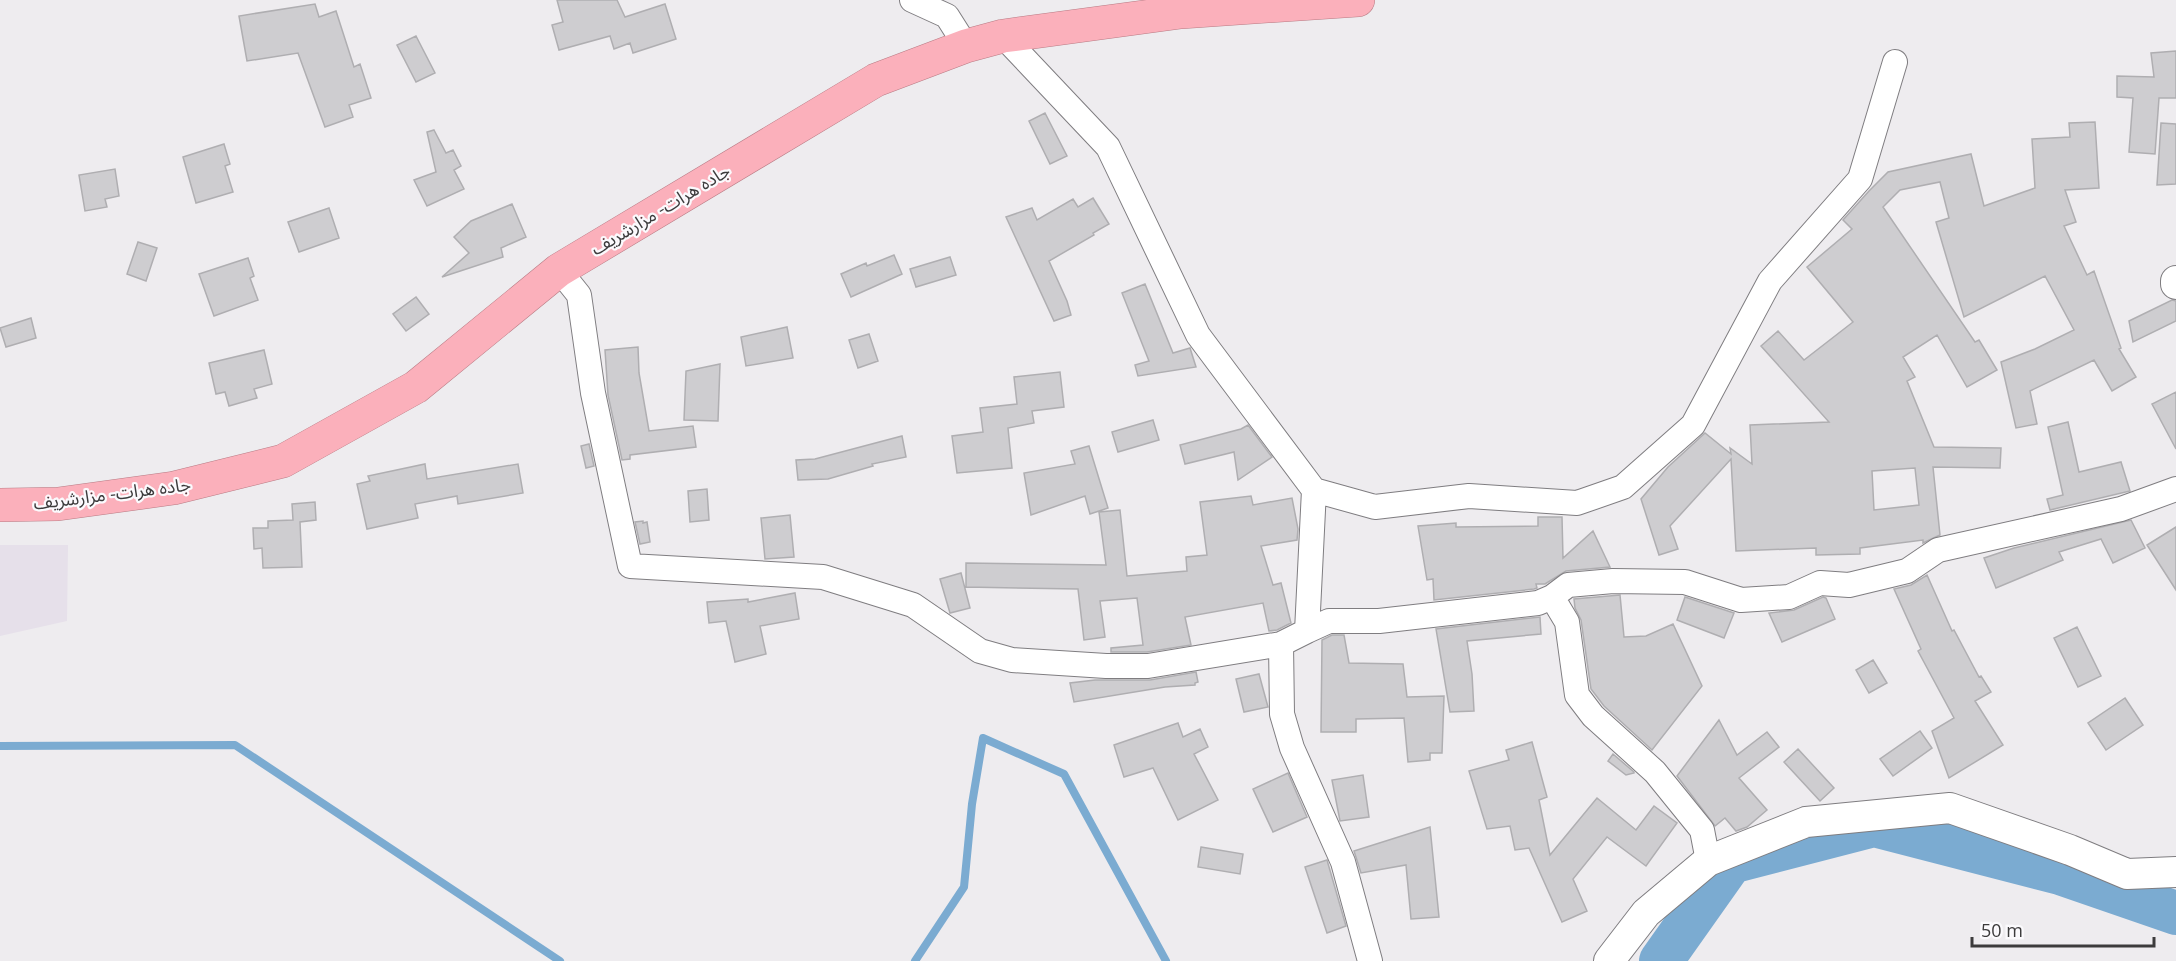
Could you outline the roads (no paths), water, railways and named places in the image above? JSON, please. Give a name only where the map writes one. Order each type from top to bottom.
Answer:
[{"type":"highway","name":"جاده هرات- مزارشریف","points":[[0,506],[58,504],[174,488],[283,461],[416,387],[559,270],[876,80],[966,45],[1003,36],[1181,12],[1358,0]]},
{"type":"street","points":[[912,0],[947,16],[966,45]]},
{"type":"street","points":[[1003,36],[1108,147],[1198,335],[1314,490],[1375,507],[1469,496],[1577,504],[1623,487],[1693,425],[1770,281],[1860,179],[1895,62]]},
{"type":"street","points":[[559,270],[579,296],[593,393],[630,566],[823,577],[913,605],[980,651],[1012,660],[1106,666],[1148,666],[1281,644],[1329,621],[1379,621],[1509,608],[1538,603],[1552,597],[1568,585],[1613,581],[1685,582],[1741,600],[1789,597],[1820,583],[1849,585],[1907,571],[1938,550],[2121,509],[2176,489]]},
{"type":"street","points":[[1307,631],[1314,490]]},
{"type":"street","points":[[1552,597],[1567,622],[1577,695],[1593,716],[1655,772],[1702,830],[1708,861]]},
{"type":"street","points":[[1281,644],[1282,714],[1292,748],[1343,862],[1370,961]]},
{"type":"street","points":[[1609,961],[1646,913],[1708,861],[1806,822],[1950,808],[2070,850],[2127,873],[2176,872]]},
{"type":"waterway","points":[[915,961],[964,887],[972,804],[983,738],[1064,774],[1166,961]]},
{"type":"waterway","points":[[0,746],[235,745],[560,961]]},
{"type":"waterway","points":[[1661,961],[1731,862],[1874,825],[2060,873],[2176,913]]}]
